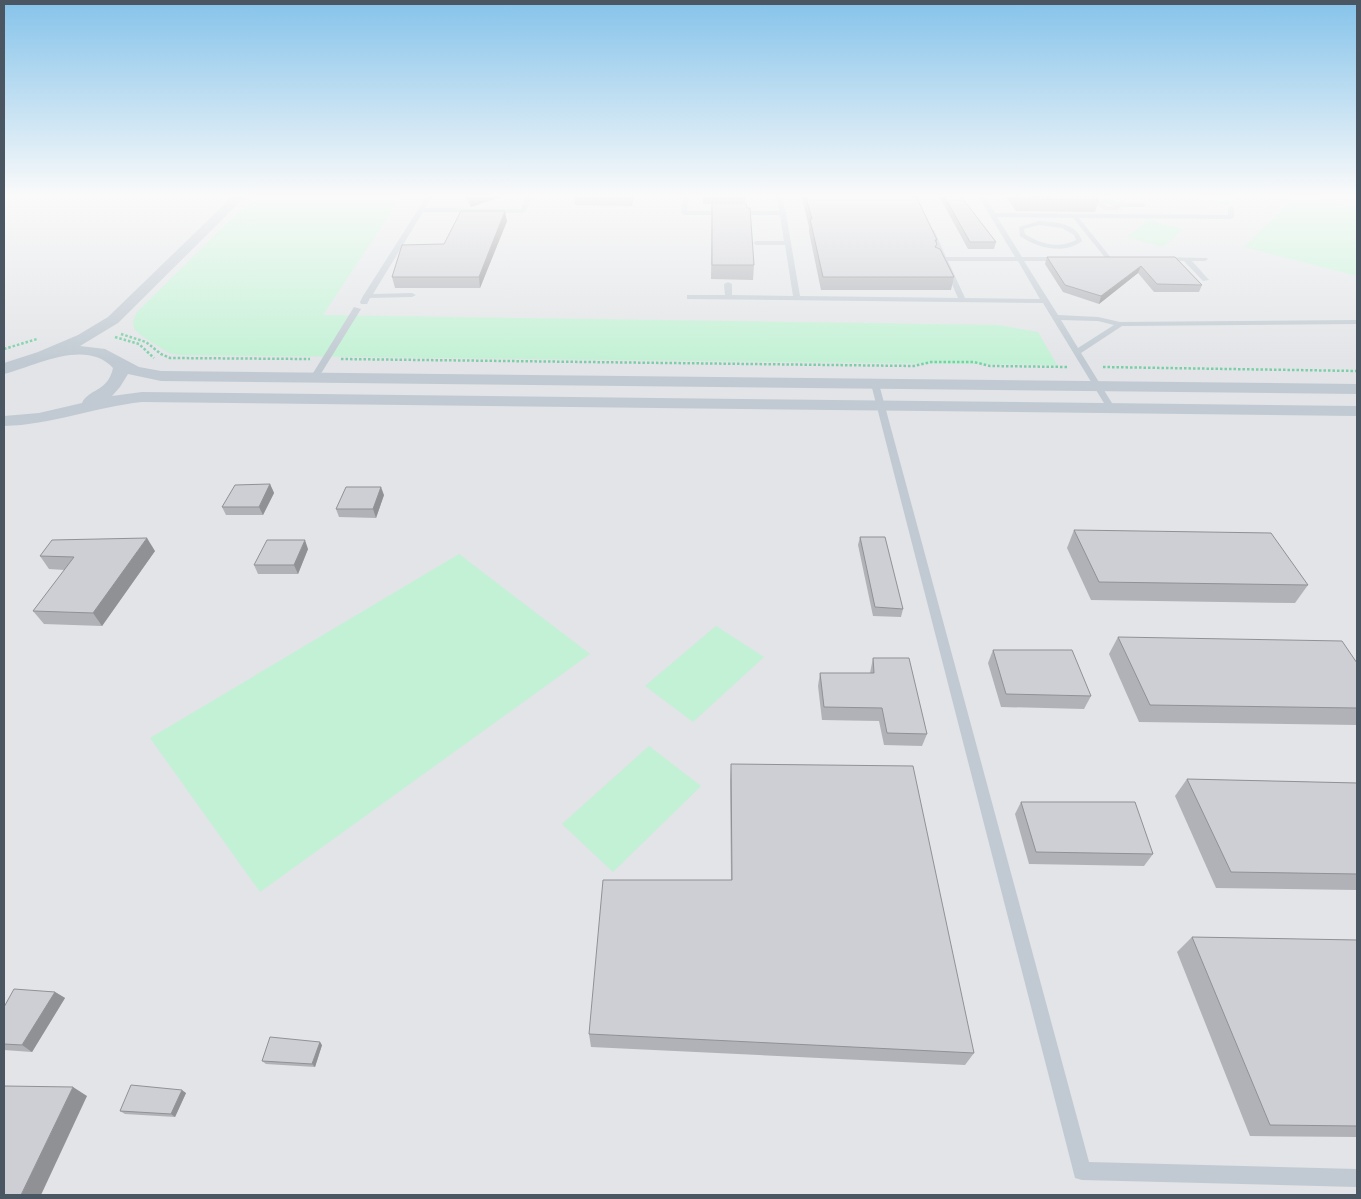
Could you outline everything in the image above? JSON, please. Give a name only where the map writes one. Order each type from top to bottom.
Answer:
[{"type":"street","points":[[4,368],[44,355],[111,327],[187,250]]},
{"type":"street","points":[[78,408],[100,396],[116,383],[121,375],[121,368],[107,344],[111,327]]},
{"type":"street","points":[[44,355],[92,351],[116,359],[134,371],[161,376],[1357,389]]},
{"type":"street","points":[[4,421],[38,419],[106,401],[142,398],[1357,411]]},
{"type":"street","points":[[4,439],[32,424],[58,414]]},
{"type":"lane","points":[[396,250],[366,299],[412,295]]},
{"type":"lane","points":[[788,250],[796,298]]},
{"type":"lane","points":[[937,250],[962,299]]},
{"type":"lane","points":[[1014,250],[1111,408]]},
{"type":"lane","points":[[1103,250],[1110,259]]},
{"type":"lane","points":[[940,259],[1070,259]]},
{"type":"lane","points":[[1100,259],[1119,259]]},
{"type":"lane","points":[[1157,259],[1205,259]]},
{"type":"lane","points":[[1186,259],[1205,280]]},
{"type":"lane","points":[[728,284],[729,298]]},
{"type":"lane","points":[[690,297],[1046,301]]},
{"type":"lane","points":[[314,378],[357,309]]},
{"type":"lane","points":[[1055,317],[1098,319],[1120,324],[1357,322]]},
{"type":"lane","points":[[1076,352],[1120,324]]},
{"type":"lane","points":[[875,384],[1082,1171],[1357,1178]]},
{"type":"path","points":[[111,327],[147,343],[160,354],[170,358],[914,366],[931,362],[974,362],[990,366],[1357,371]]},
{"type":"path","points":[[4,349],[38,339]]},
{"type":"shaded area","points":[[4,250],[1357,250],[1357,1195],[4,1195]]},
{"type":"green space","points":[[200,250],[366,250],[323,315],[997,325],[1038,332],[1057,365],[180,355],[169,353],[134,329],[133,321],[137,312]]},
{"type":"green space","points":[[1256,250],[1357,250],[1357,276]]},
{"type":"green space","points":[[459,554],[590,654],[260,892],[150,738]]},
{"type":"green space","points":[[716,626],[764,657],[693,722],[645,686]]},
{"type":"green space","points":[[649,746],[701,786],[613,872],[562,824]]},
{"type":"building","points":[[400,250],[490,250],[479,277],[392,277]]},
{"type":"building","points":[[712,250],[753,250],[754,265],[712,265]]},
{"type":"building","points":[[817,250],[940,250],[954,277],[823,277]]},
{"type":"building","points":[[1047,257],[1175,257],[1202,285],[1157,284],[1141,266],[1101,296],[1065,285]]},
{"type":"building","points":[[270,484],[259,507],[222,507],[235,485]]},
{"type":"building","points":[[346,487],[381,487],[373,509],[336,509]]},
{"type":"building","points":[[1074,530],[1271,533],[1308,585],[1099,582]]},
{"type":"building","points":[[860,537],[885,537],[903,609],[875,607]]},
{"type":"building","points":[[147,538],[93,613],[33,611],[74,557],[40,556],[52,540]]},
{"type":"building","points":[[267,540],[305,540],[294,565],[254,565]]},
{"type":"building","points":[[1118,637],[1342,641],[1357,663],[1357,708],[1150,705]]},
{"type":"building","points":[[993,650],[1072,650],[1091,696],[1006,694]]},
{"type":"building","points":[[873,658],[909,658],[927,734],[887,733],[882,708],[824,707],[820,673],[874,673]]},
{"type":"building","points":[[731,764],[913,766],[974,1053],[589,1034],[603,880],[732,880]]},
{"type":"building","points":[[1187,779],[1357,783],[1357,874],[1231,872]]},
{"type":"building","points":[[1021,802],[1135,802],[1153,854],[1036,852]]},
{"type":"building","points":[[1192,937],[1357,940],[1357,1126],[1270,1125]]},
{"type":"building","points":[[14,989],[55,992],[22,1045],[4,1044],[4,1007]]},
{"type":"building","points":[[270,1037],[320,1042],[312,1064],[262,1061]]},
{"type":"building","points":[[131,1085],[182,1090],[171,1114],[120,1111]]},
{"type":"building","points":[[4,1086],[73,1087],[21,1195],[4,1195]]}]
